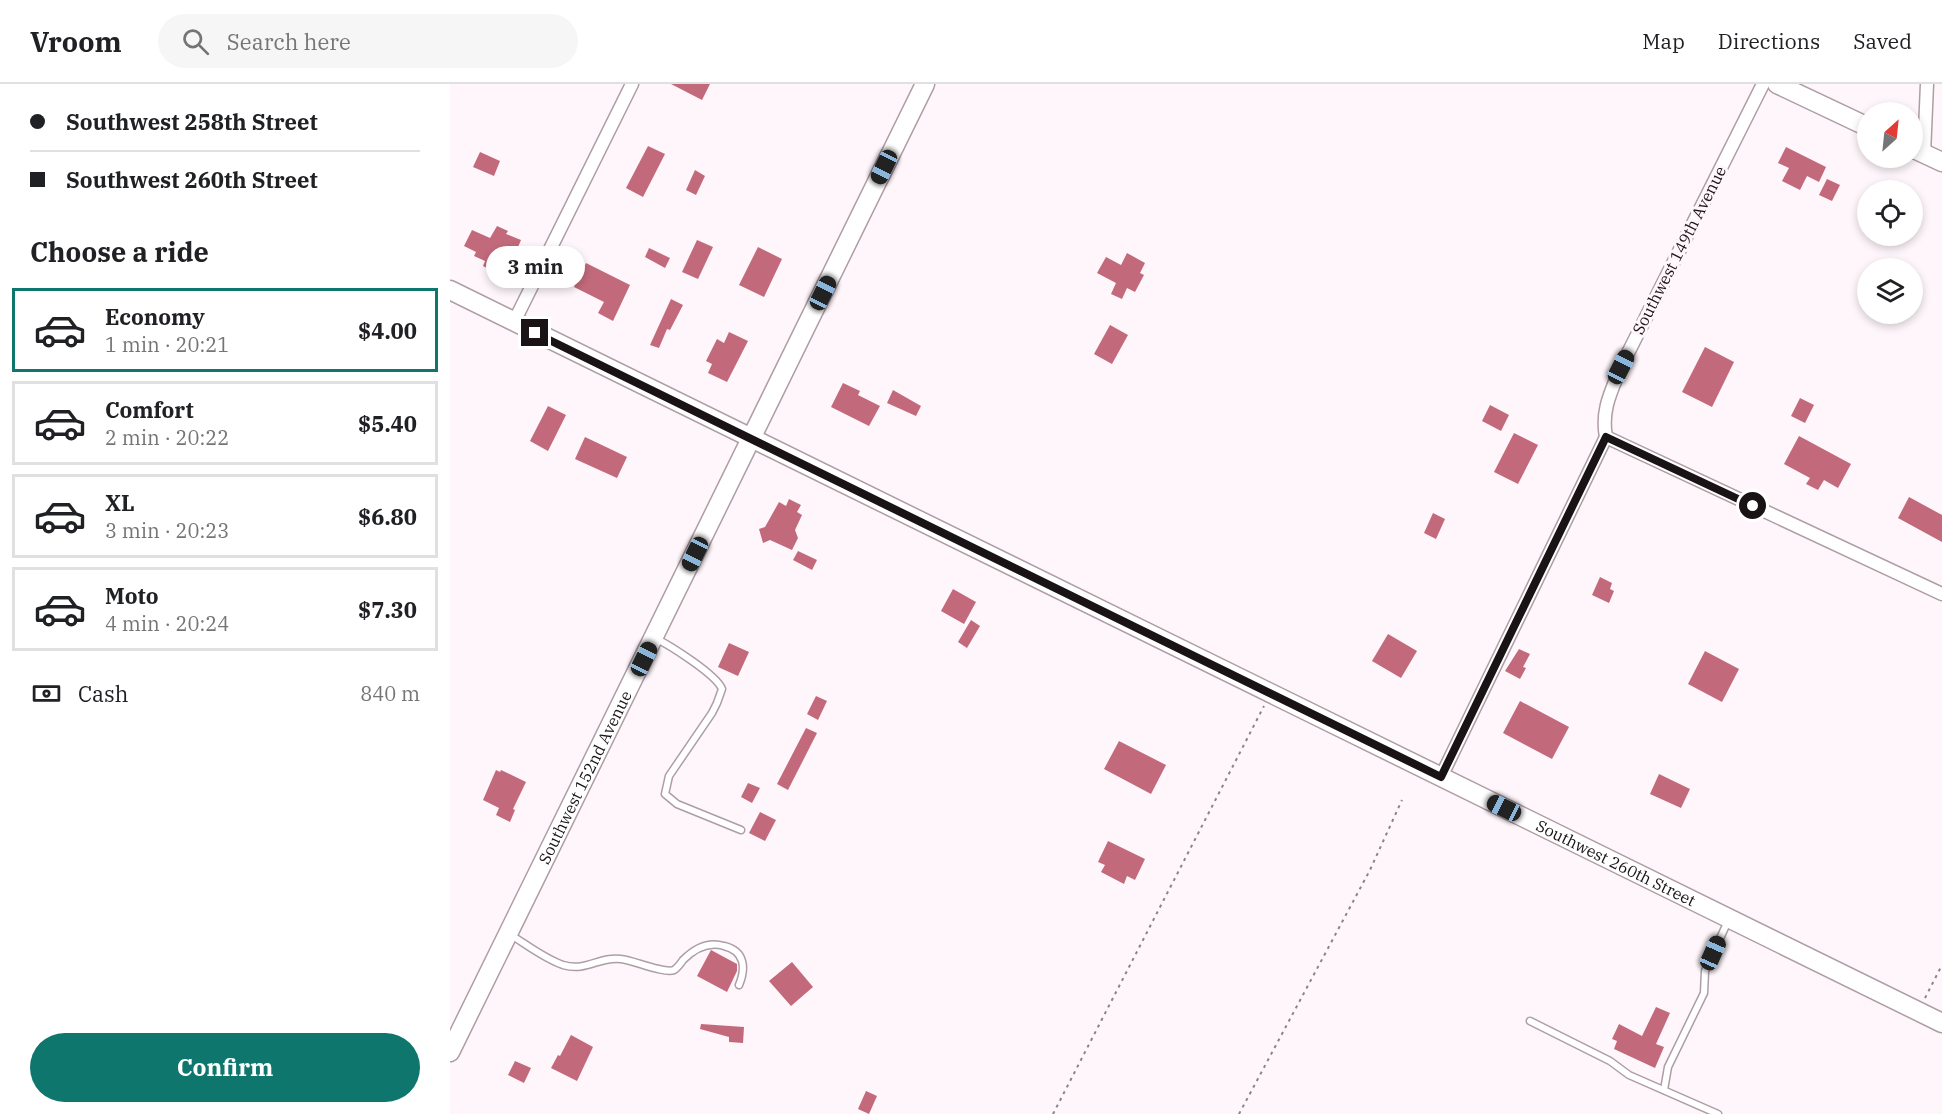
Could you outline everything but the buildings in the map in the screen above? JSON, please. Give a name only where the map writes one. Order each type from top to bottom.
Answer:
[{"type":"street","points":[[514,322],[632,84]]},
{"type":"street","name":"Southwest 152nd Avenue","points":[[450,1052],[925,84]]},
{"type":"street","name":"Southwest 149th Avenue","points":[[1441,777],[1606,437],[1603,422],[1607,402],[1621,367],[1763,84]]},
{"type":"street","points":[[1777,84],[1857,122]]},
{"type":"street","points":[[1923,114],[1927,84]]},
{"type":"street","points":[[1923,153],[1942,162]]},
{"type":"street","name":"Southwest 260th Street","points":[[450,290],[1942,1023]]},
{"type":"street","points":[[1606,437],[1942,594]]},
{"type":"lane","points":[[654,638],[679,652],[722,688],[712,713],[669,776],[664,794],[677,804],[741,830]]},
{"type":"lane","points":[[1664,1090],[1668,1067],[1704,993],[1706,971],[1729,918]]},
{"type":"lane","points":[[508,933],[560,964],[577,968],[619,958],[637,961],[665,971],[674,970],[698,947],[724,945],[741,957],[744,964],[744,974],[739,985]]},
{"type":"lane","points":[[1530,1021],[1610,1062],[1629,1075],[1718,1114]]},
{"type":"path","points":[[1053,1114],[1271,693]]},
{"type":"path","points":[[1239,1114],[1370,870],[1402,800]]},
{"type":"path","points":[[1918,1011],[1942,965]]},
{"type":"route","points":[[535,333],[1441,777],[1606,437],[1753,506]]}]
